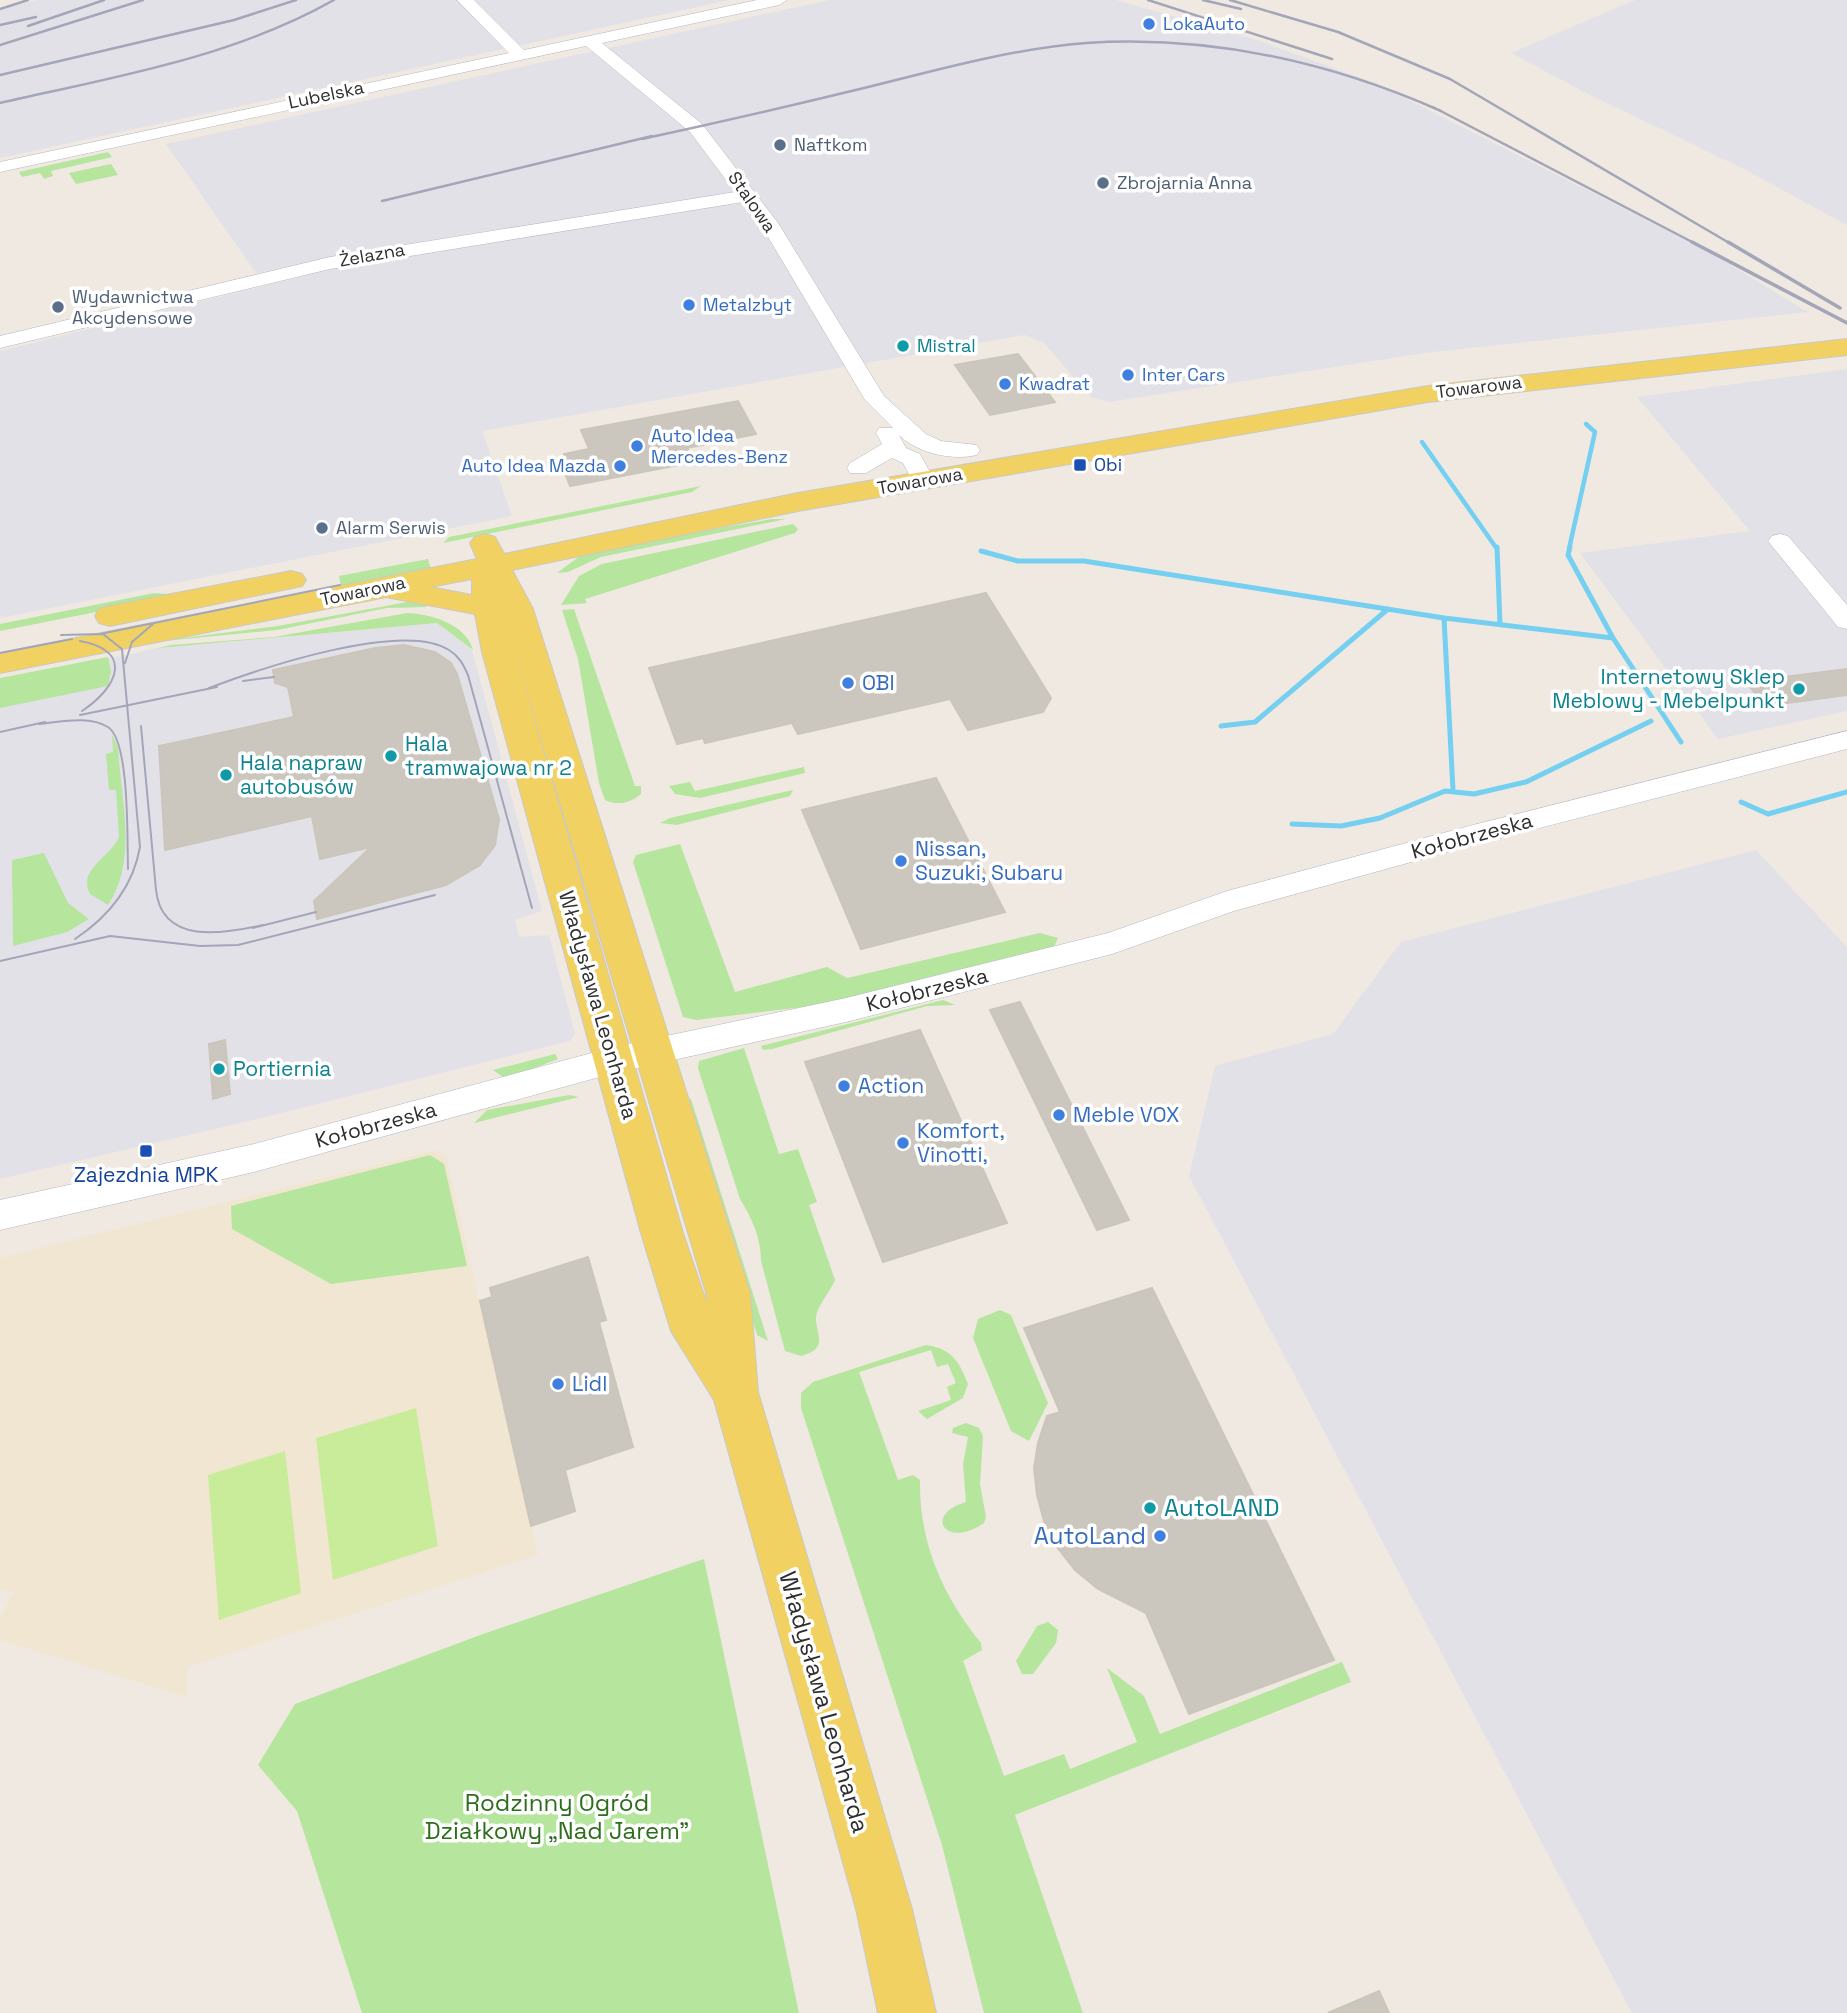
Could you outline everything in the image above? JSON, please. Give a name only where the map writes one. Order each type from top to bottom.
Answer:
[{"type":"main road","name":"Towarowa","points":[[0,638],[488,552],[911,457],[1452,390],[1632,361],[1847,336]]},
{"type":"main road","name":"Towarowa","points":[[0,663],[199,626],[378,587],[488,552],[562,550],[911,457],[969,450],[1418,375],[1632,361]]},
{"type":"main road","points":[[378,587],[503,608],[562,550]]},
{"type":"main road","name":"Władysława Leonharda","points":[[488,552],[485,584],[503,608],[634,1056],[662,1233],[693,1331],[735,1392],[884,1909],[906,2013]]},
{"type":"street","points":[[466,0],[519,54]]},
{"type":"street","name":"Lubelska","points":[[653,24],[671,17],[746,0]]},
{"type":"street","name":"Lubelska","points":[[0,167],[653,24],[779,0]]},
{"type":"street","name":"Stalowa","points":[[587,39],[694,126],[749,195],[876,400],[877,414],[911,457]]},
{"type":"street","name":"Żelazna","points":[[0,342],[330,262],[749,195]]},
{"type":"street","points":[[1780,541],[1847,621]]},
{"type":"street","name":"Kołobrzeska","points":[[0,1215],[254,1158],[634,1056],[846,1010],[1112,943],[1227,902],[1486,831],[1847,740]]},
{"type":"shaded area","points":[[38,0],[729,0],[0,158],[0,9]]},
{"type":"shaded area","points":[[830,0],[1116,0],[1254,39],[1377,84],[1702,248],[1808,312],[1424,353],[1109,402],[1091,397],[1044,343],[1025,335],[482,431],[512,516],[0,618],[0,351],[296,278],[291,266],[256,273],[166,144]]},
{"type":"shaded area","points":[[1635,0],[1847,0],[1847,225],[1744,169],[1588,94],[1511,53]]},
{"type":"shaded area","points":[[1847,369],[1847,711],[1718,739],[1580,553],[1750,531],[1637,397]]},
{"type":"shaded area","points":[[437,623],[472,650],[542,911],[515,920],[519,937],[549,935],[575,1034],[570,1041],[274,1115],[0,1179],[0,681],[159,648]]},
{"type":"shaded area","points":[[1756,850],[1847,947],[1847,2013],[1632,2013],[1189,1176],[1215,1066],[1333,1034],[1401,942]]},
{"type":"shaded area","points":[[436,1150],[446,1156],[538,1555],[187,1667],[187,1697],[0,1640],[0,1618],[14,1592],[0,1589],[0,1258]]},
{"type":"green space","points":[[108,152],[112,157],[51,171],[53,176],[44,179],[40,173],[22,177],[19,172]]},
{"type":"green space","points":[[111,164],[118,175],[76,184],[69,173]]},
{"type":"green space","points":[[701,486],[692,492],[443,543],[449,537]]},
{"type":"green space","points":[[772,519],[786,519],[601,557],[568,572],[557,573],[580,556],[627,544]]},
{"type":"green space","points":[[793,524],[798,529],[795,533],[585,599],[587,603],[561,605],[579,576],[602,564]]},
{"type":"green space","points":[[428,559],[431,570],[341,587],[339,576]]},
{"type":"green space","points":[[220,584],[187,594],[0,631],[0,624],[154,593],[167,594]]},
{"type":"green space","points":[[407,602],[428,604],[426,607],[387,608],[277,630],[144,643],[278,626]]},
{"type":"green space","points":[[574,609],[635,786],[641,786],[641,794],[633,800],[615,803],[605,800],[599,783],[578,659],[562,610]]},
{"type":"green space","points":[[407,613],[437,618],[455,627],[463,633],[473,650],[437,623],[159,648],[132,654],[171,645],[274,637]]},
{"type":"green space","points":[[108,657],[111,671],[108,686],[0,708],[0,678]]},
{"type":"green space","points":[[112,734],[118,748],[125,849],[123,869],[108,905],[90,894],[87,885],[91,870],[119,837],[116,790],[109,790],[106,754],[113,752]]},
{"type":"green space","points":[[804,767],[805,773],[700,798],[675,794],[669,786],[690,782],[695,791]]},
{"type":"green space","points":[[793,790],[790,796],[677,825],[660,823],[670,818]]},
{"type":"green space","points":[[680,844],[735,992],[827,967],[847,978],[1040,933],[1058,938],[1054,947],[843,1002],[696,1020],[683,1017],[633,862],[636,855]]},
{"type":"green space","points":[[44,853],[68,903],[89,919],[67,932],[13,946],[12,860]]},
{"type":"green space","points":[[943,1000],[955,1005],[927,1006],[772,1049],[763,1050],[761,1046]]},
{"type":"green space","points":[[744,1048],[779,1154],[798,1149],[817,1202],[809,1205],[835,1280],[816,1317],[819,1336],[817,1348],[801,1356],[785,1351],[761,1261],[758,1236],[740,1199],[698,1068],[699,1061]]},
{"type":"green space","points":[[555,1054],[558,1059],[506,1079],[493,1070]]},
{"type":"green space","points":[[569,1095],[579,1097],[474,1123],[487,1110]]},
{"type":"green space","points":[[683,1096],[691,1099],[768,1341],[757,1335]]},
{"type":"green space","points":[[430,1155],[444,1164],[467,1266],[331,1284],[232,1229],[231,1206]]},
{"type":"green space","points":[[1000,1310],[1011,1315],[1048,1403],[1029,1441],[1011,1431],[973,1338],[978,1319]]},
{"type":"green space","points":[[926,1345],[953,1357],[968,1384],[963,1398],[927,1419],[918,1411],[951,1400],[947,1387],[956,1383],[948,1364],[937,1367],[931,1350],[859,1372],[898,1480],[913,1475],[920,1480],[924,1525],[936,1567],[955,1606],[981,1643],[982,1650],[963,1661],[1004,1776],[1064,1754],[1070,1769],[1137,1742],[1107,1668],[1144,1696],[1160,1734],[1342,1662],[1351,1682],[1015,1815],[1083,2013],[984,2013],[942,1845],[801,1408],[801,1393],[813,1382]]},
{"type":"green space","points":[[416,1408],[438,1546],[333,1580],[316,1438]]},
{"type":"green space","points":[[966,1423],[979,1428],[983,1436],[980,1484],[986,1517],[984,1523],[959,1533],[944,1527],[943,1521],[945,1514],[953,1507],[966,1502],[963,1464],[968,1437],[952,1433],[953,1428]]},
{"type":"green space","points":[[285,1451],[301,1593],[219,1620],[208,1475]]},
{"type":"green space","name":"Rodzinny Ogród Działkowy „Nad Jarem”","points":[[704,1559],[799,2013],[362,2013],[297,1811],[258,1765],[295,1704],[483,1634]]},
{"type":"green space","points":[[1048,1622],[1058,1630],[1056,1643],[1033,1674],[1022,1674],[1016,1661],[1037,1626]]},
{"type":"building","name":"Kwadrat","points":[[1018,354],[1055,402],[990,415],[955,365]]},
{"type":"building","name":"Auto Idea Mercedes-Benz","points":[[738,401],[756,434],[687,448],[694,462],[570,486],[561,462],[566,461],[564,454],[589,449],[581,430]]},
{"type":"building","name":"OBI","points":[[986,593],[1051,698],[1043,712],[968,730],[950,699],[798,734],[792,723],[705,743],[703,738],[677,744],[649,668]]},
{"type":"building","name":"Hala tramwajowa nr 2","points":[[404,645],[435,652],[451,663],[457,674],[499,819],[495,845],[480,865],[446,885],[317,919],[314,901],[371,847],[320,859],[312,816],[165,850],[159,746],[294,717],[288,687],[275,683],[273,670],[375,648]]},
{"type":"building","name":"Internetowy Sklep Meblowy - Mebelpunkt","points":[[1847,669],[1847,695],[1765,706],[1746,682]]},
{"type":"building","name":"Nissan, Suzuki, Subaru","points":[[936,778],[1005,912],[861,949],[802,810]]},
{"type":"building","name":"Meble VOX","points":[[1020,1002],[1129,1220],[1097,1230],[990,1010]]},
{"type":"building","name":"Komfort, Vinotti,","points":[[920,1030],[1007,1223],[883,1262],[805,1062]]},
{"type":"building","name":"Portiernia","points":[[225,1040],[230,1094],[213,1099],[209,1044]]},
{"type":"building","name":"Lidl","points":[[588,1257],[606,1320],[599,1322],[633,1447],[565,1470],[575,1511],[531,1526],[480,1301],[492,1297],[490,1288]]},
{"type":"building","name":"AutoLAND","points":[[1152,1288],[1334,1660],[1189,1714],[1146,1613],[1098,1589],[1075,1570],[1057,1547],[1044,1521],[1034,1468],[1038,1443],[1047,1416],[1060,1412],[1024,1328]]},
{"type":"building","points":[[1379,1991],[1389,2013],[1328,2013]]},
{"type":"waterway","points":[[1569,549],[1595,432],[1586,424]]},
{"type":"waterway","points":[[1422,442],[1497,549]]},
{"type":"waterway","points":[[1497,547],[1500,624]]},
{"type":"waterway","points":[[1570,547],[1568,555],[1613,638]]},
{"type":"waterway","points":[[981,551],[1018,561],[1084,561],[1388,609]]},
{"type":"waterway","points":[[1221,726],[1255,722],[1388,609]]},
{"type":"waterway","points":[[1388,609],[1444,618]]},
{"type":"waterway","points":[[1444,618],[1613,638]]},
{"type":"waterway","points":[[1444,618],[1453,790]]},
{"type":"waterway","points":[[1613,638],[1681,742]]},
{"type":"waterway","points":[[1292,824],[1341,826],[1380,818],[1445,791],[1474,794],[1526,782],[1651,721]]},
{"type":"waterway","points":[[1741,802],[1768,814],[1847,792]]},
{"type":"tram line","points":[[100,634],[340,585]]},
{"type":"tram line","points":[[125,663],[132,642],[153,624]]},
{"type":"tram line","points":[[61,635],[103,634],[122,649],[127,705]]},
{"type":"tram line","points":[[0,653],[72,639]]},
{"type":"tram line","points":[[80,641],[97,646],[108,653],[114,661],[115,671],[104,692],[82,711]]},
{"type":"tram line","points":[[209,688],[295,660],[366,644],[427,642],[452,652],[468,675],[532,908]]},
{"type":"tram line","points":[[243,681],[274,677]]},
{"type":"tram line","points":[[127,705],[217,687]]},
{"type":"tram line","points":[[75,939],[98,921],[117,900],[137,862],[140,847],[127,705]]},
{"type":"tram line","points":[[80,715],[127,705]]},
{"type":"tram line","points":[[39,724],[92,721],[108,727],[115,736],[124,771],[128,869]]},
{"type":"tram line","points":[[0,732],[45,722]]},
{"type":"tram line","points":[[141,726],[156,890],[161,908],[170,920],[182,928],[197,931],[230,931],[263,925]]},
{"type":"tram line","points":[[0,961],[110,936],[200,946],[238,945],[435,895]]},
{"type":"tram line","points":[[253,928],[316,912]]},
{"type":"railway","points":[[0,9],[28,0]]},
{"type":"railway","points":[[28,26],[104,0]]},
{"type":"railway","points":[[0,45],[143,0]]},
{"type":"railway","points":[[0,75],[234,20],[296,0]]},
{"type":"railway","points":[[0,103],[171,64],[254,37],[334,0]]},
{"type":"railway","points":[[1148,0],[1332,59]]},
{"type":"railway","points":[[1203,0],[1241,9]]},
{"type":"railway","points":[[1230,0],[1338,32],[1450,79],[1731,244]]},
{"type":"railway","points":[[0,25],[36,17]]},
{"type":"railway","points":[[642,139],[974,61],[1086,43],[1178,43],[1268,55],[1355,78],[1439,110]]},
{"type":"railway","points":[[1433,107],[1439,110]]},
{"type":"railway","points":[[1439,110],[1696,244]]},
{"type":"railway","points":[[382,201],[652,136]]},
{"type":"railway","points":[[1692,242],[1847,323]]},
{"type":"railway","points":[[1728,242],[1840,308]]},
{"type":"place","name":"LokaAuto","points":[[1149,24]]},
{"type":"place","name":"Naftkom","points":[[780,145]]},
{"type":"place","name":"Zbrojarnia Anna","points":[[1103,183]]},
{"type":"place","name":"Metalzbyt","points":[[689,305]]},
{"type":"place","name":"Wydawnictwa Akcydensowe","points":[[58,307]]},
{"type":"place","name":"Mistral","points":[[903,346]]},
{"type":"place","name":"Inter Cars","points":[[1128,375]]},
{"type":"place","name":"Kwadrat","points":[[1005,384]]},
{"type":"place","name":"Auto Idea Mercedes-Benz","points":[[637,446]]},
{"type":"place","name":"Obi","points":[[1080,465]]},
{"type":"place","name":"Auto Idea Mazda","points":[[620,466]]},
{"type":"place","name":"Alarm Serwis","points":[[322,528]]},
{"type":"place","name":"OBI","points":[[848,683]]},
{"type":"place","name":"Internetowy Sklep Meblowy - Mebelpunkt","points":[[1799,689]]},
{"type":"place","name":"Hala tramwajowa nr 2","points":[[391,756]]},
{"type":"place","name":"Hala napraw autobusów","points":[[226,775]]},
{"type":"place","name":"Nissan, Suzuki, Subaru","points":[[901,861]]},
{"type":"place","name":"Portiernia","points":[[219,1069]]},
{"type":"place","name":"Action","points":[[844,1086]]},
{"type":"place","name":"Meble VOX","points":[[1059,1115]]},
{"type":"place","name":"Komfort, Vinotti,","points":[[903,1143]]},
{"type":"place","name":"Zajezdnia MPK","points":[[146,1151]]},
{"type":"place","name":"Lidl","points":[[558,1384]]},
{"type":"place","name":"AutoLAND","points":[[1150,1508]]},
{"type":"place","name":"AutoLand","points":[[1160,1536]]}]
